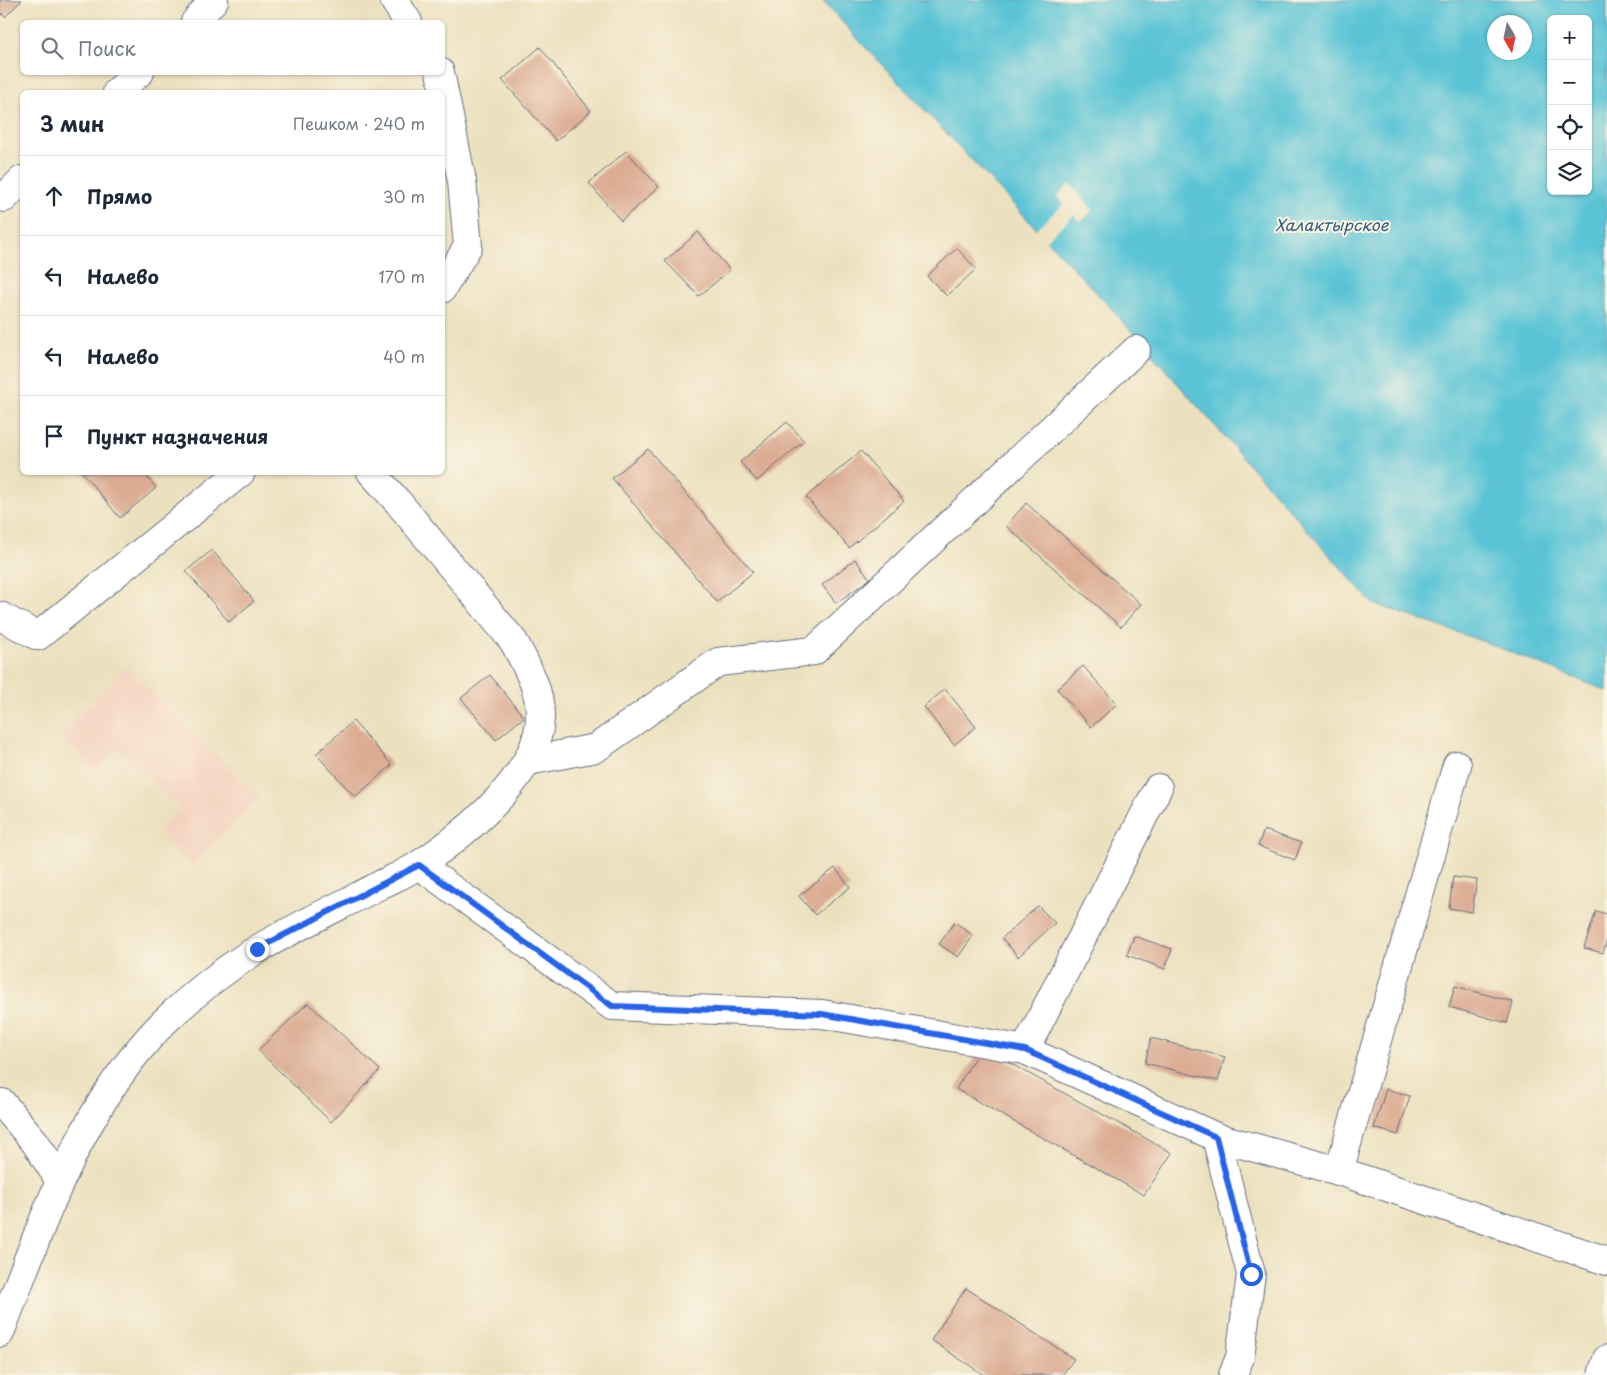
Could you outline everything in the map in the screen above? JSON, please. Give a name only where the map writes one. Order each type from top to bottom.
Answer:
[{"type":"street","points":[[197,20],[214,0]]},
{"type":"street","points":[[394,0],[407,20]]},
{"type":"street","points":[[119,90],[137,75]]},
{"type":"street","points":[[441,75],[444,90]]},
{"type":"street","points":[[445,97],[462,181],[468,246],[445,284]]},
{"type":"street","points":[[528,761],[596,748],[718,662],[814,651],[1136,350]]},
{"type":"street","points":[[0,616],[38,636],[237,475]]},
{"type":"street","points":[[0,1333],[54,1193],[98,1107],[113,1083],[144,1044],[180,1007],[211,981],[257,949],[419,865],[475,821],[515,780],[528,761],[535,746],[540,717],[539,702],[526,665],[514,642],[374,475]]},
{"type":"street","points":[[1339,1171],[1457,765]]},
{"type":"street","points":[[1025,1050],[1158,788]]},
{"type":"street","points":[[419,865],[612,1006],[822,1014],[1025,1050],[1216,1137],[1339,1171],[1607,1261]]},
{"type":"street","points":[[2,1103],[35,1142],[60,1181]]},
{"type":"street","points":[[1216,1137],[1251,1274],[1240,1358],[1233,1375]]},
{"type":"street","points":[[1602,1375],[1607,1359]]},
{"type":"shaded area","points":[[126,667],[259,797],[192,865],[158,832],[180,809],[118,748],[95,770],[59,735]]},
{"type":"water","name":"Халактырское","points":[[823,0],[1607,0],[1607,691],[1485,642],[1372,603],[1108,305]]},
{"type":"pier","points":[[1070,184],[1093,210],[1080,222],[1074,215],[1045,241],[1035,230],[1064,204],[1057,196]]},
{"type":"building","points":[[0,0],[22,0],[5,17],[0,12]]},
{"type":"building","points":[[540,47],[591,111],[556,141],[502,80]]},
{"type":"building","points":[[626,151],[659,187],[621,221],[589,183]]},
{"type":"building","points":[[698,232],[730,270],[699,296],[665,261]]},
{"type":"building","points":[[957,248],[976,269],[947,296],[927,276]]},
{"type":"building","points":[[787,422],[804,441],[757,481],[740,462]]},
{"type":"building","points":[[648,449],[753,572],[717,602],[612,478]]},
{"type":"building","points":[[861,451],[904,501],[849,548],[806,497]]},
{"type":"building","points":[[84,475],[145,475],[156,488],[120,518]]},
{"type":"building","points":[[1026,503],[1141,604],[1121,627],[1006,526]]},
{"type":"building","points":[[212,550],[254,601],[229,622],[186,571]]},
{"type":"building","points":[[855,559],[870,579],[836,603],[822,585]]},
{"type":"building","points":[[1083,666],[1117,704],[1091,727],[1057,689]]},
{"type":"building","points":[[490,675],[524,717],[496,740],[461,698]]},
{"type":"building","points":[[945,689],[976,727],[954,745],[924,707]]},
{"type":"building","points":[[353,721],[392,765],[355,797],[316,754]]},
{"type":"building","points":[[1264,830],[1301,843],[1295,860],[1258,846]]},
{"type":"building","points":[[835,868],[850,887],[815,915],[799,896]]},
{"type":"building","points":[[1453,877],[1477,880],[1472,912],[1449,908]]},
{"type":"building","points":[[1038,906],[1055,923],[1018,957],[1002,938]]},
{"type":"building","points":[[1596,911],[1607,914],[1607,939],[1603,953],[1584,948]]},
{"type":"building","points":[[955,922],[973,936],[958,957],[939,944]]},
{"type":"building","points":[[1134,936],[1172,949],[1165,969],[1127,955]]},
{"type":"building","points":[[1455,986],[1513,1002],[1507,1023],[1449,1007]]},
{"type":"building","points":[[308,1003],[380,1070],[331,1122],[258,1050]]},
{"type":"building","points":[[1151,1038],[1225,1057],[1218,1081],[1145,1063]]},
{"type":"building","points":[[981,1047],[1172,1153],[1144,1195],[956,1089]]},
{"type":"building","points":[[1386,1089],[1410,1096],[1398,1135],[1374,1128]]},
{"type":"building","points":[[966,1288],[1074,1359],[1062,1375],[984,1375],[931,1340]]},
{"type":"route","points":[[257,949],[419,865],[612,1006],[822,1014],[1025,1050],[1216,1137],[1251,1274]]}]
